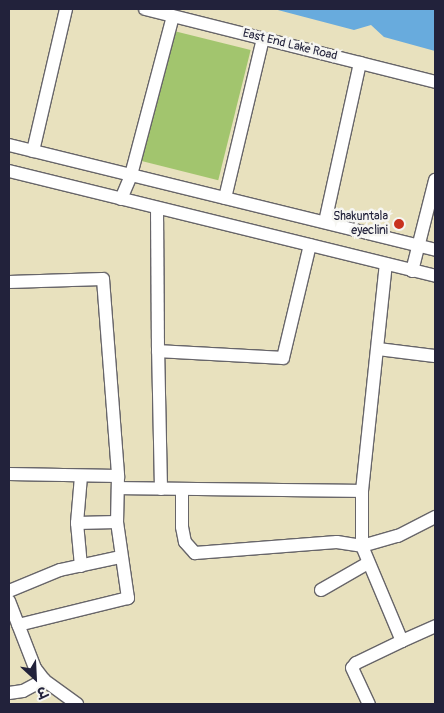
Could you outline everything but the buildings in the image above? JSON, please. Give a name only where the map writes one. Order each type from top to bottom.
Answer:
[{"type":"street","points":[[33,151],[66,9]]},
{"type":"street","name":"East End Lake Road","points":[[145,9],[435,82]]},
{"type":"street","points":[[121,199],[131,174],[173,16]]},
{"type":"street","points":[[225,198],[263,38]]},
{"type":"street","points":[[325,222],[360,63]]},
{"type":"street","points":[[9,145],[435,250]]},
{"type":"street","points":[[9,171],[435,276]]},
{"type":"street","points":[[412,271],[435,180]]},
{"type":"street","points":[[157,208],[161,489]]},
{"type":"street","points":[[158,350],[283,358],[310,245]]},
{"type":"street","points":[[386,264],[362,491],[362,546],[402,641]]},
{"type":"street","points":[[9,282],[103,279],[118,482],[120,557],[128,598],[18,625]]},
{"type":"street","points":[[378,350],[435,356]]},
{"type":"street","points":[[9,474],[81,476],[161,489],[362,491]]},
{"type":"street","points":[[81,476],[77,523],[81,566]]},
{"type":"street","points":[[182,490],[182,527],[185,542],[194,553],[337,542],[362,546],[398,536],[435,519]]},
{"type":"street","points":[[77,523],[118,522]]},
{"type":"street","points":[[9,590],[60,570],[120,557]]},
{"type":"street","points":[[321,590],[368,563]]},
{"type":"street","points":[[9,601],[27,655],[44,680],[77,704]]},
{"type":"street","points":[[369,704],[352,668],[356,663],[435,626]]},
{"type":"street","points":[[9,693],[23,691],[44,680]]},
{"type":"green space","points":[[174,31],[251,50],[218,180],[142,161]]},
{"type":"water","points":[[274,9],[435,9],[435,51],[384,37],[371,25],[354,30]]},
{"type":"place","name":"Shakuntala eyeclini","points":[[399,224]]}]
